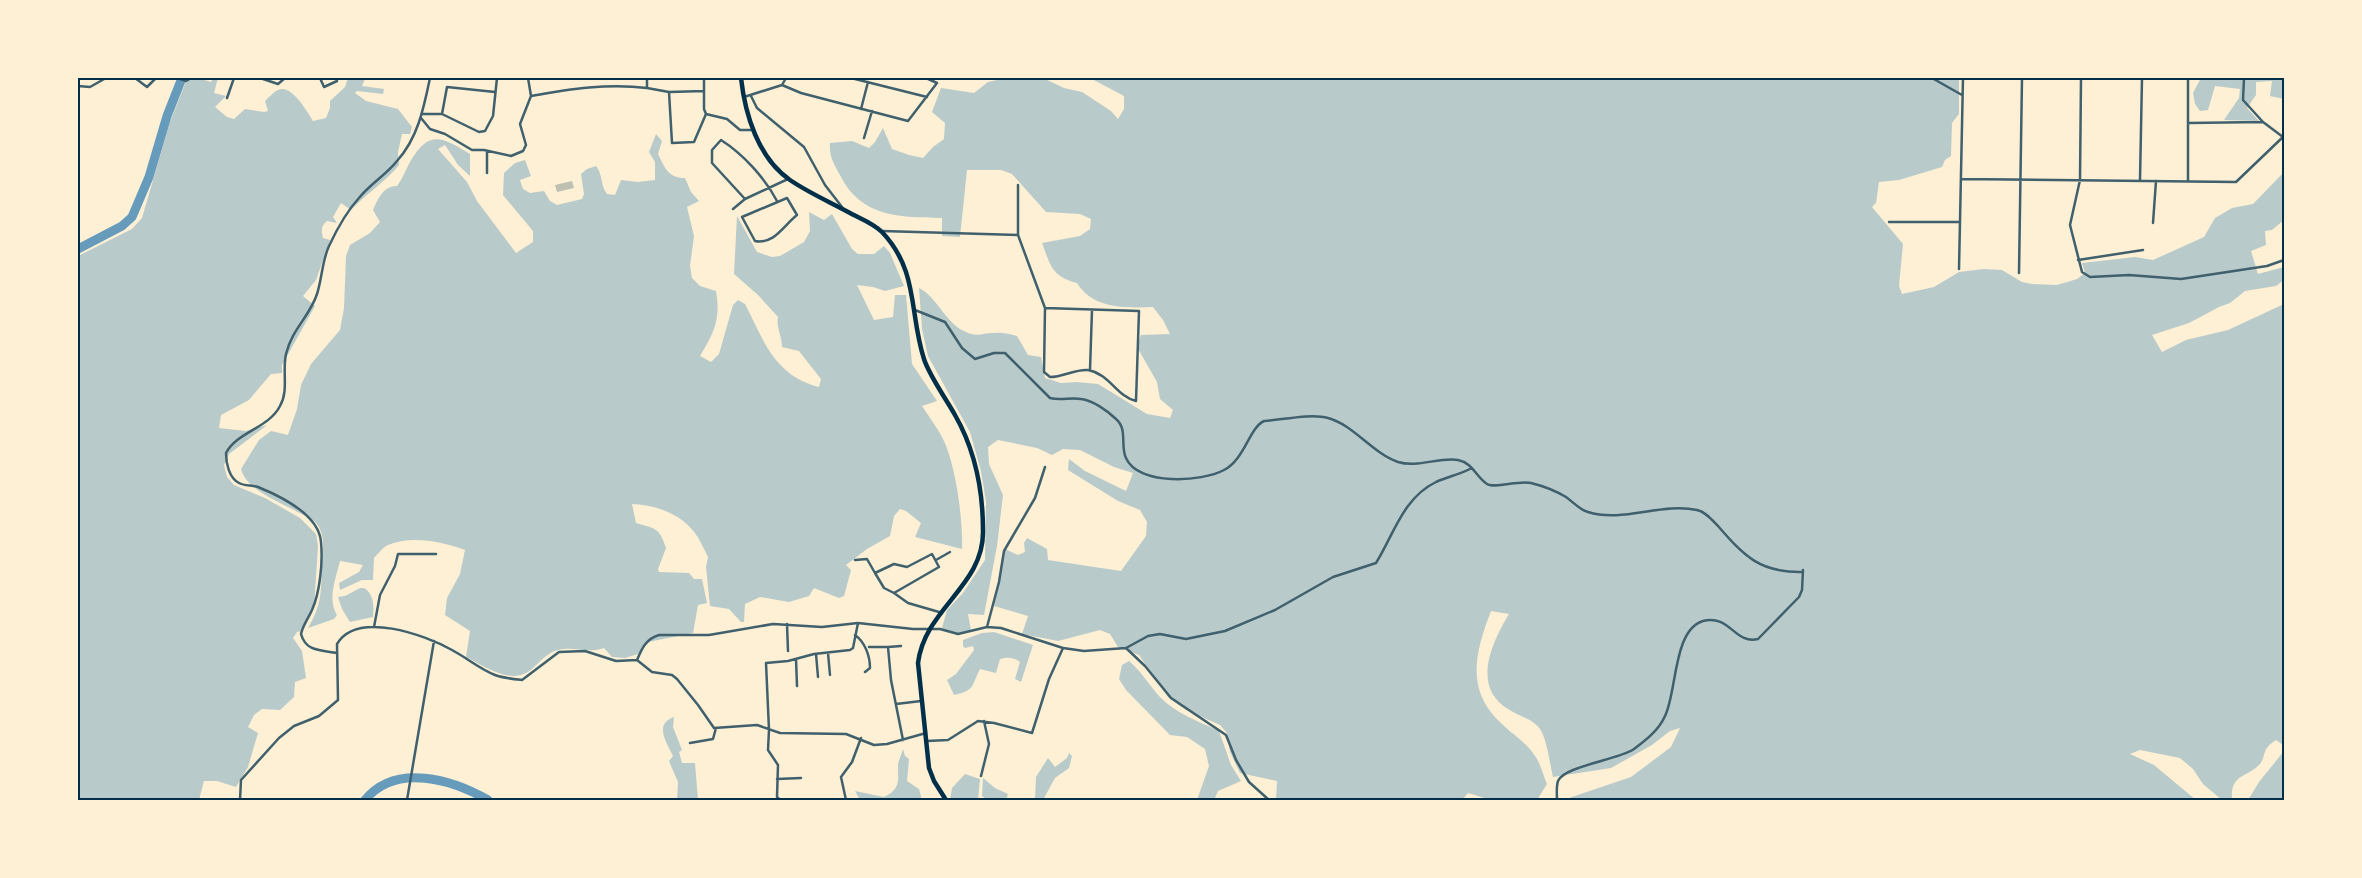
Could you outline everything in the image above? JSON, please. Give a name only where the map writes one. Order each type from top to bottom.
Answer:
[{"type":"main road","points":[[741,78],[743,97],[753,130],[770,159],[788,179],[881,231],[906,269],[911,283],[924,361],[957,418],[972,450],[982,511],[982,550],[967,581],[939,612],[929,628],[920,649],[918,663],[929,768],[934,782],[946,800]]},
{"type":"street","points":[[78,86],[90,87],[106,78]]},
{"type":"street","points":[[135,78],[147,87],[156,78]]},
{"type":"street","points":[[177,78],[186,80],[191,78]]},
{"type":"street","points":[[227,98],[234,78]]},
{"type":"street","points":[[260,78],[278,84],[285,78]]},
{"type":"street","points":[[320,78],[324,87],[338,81]]},
{"type":"street","points":[[393,78],[404,78]]},
{"type":"street","points":[[337,653],[313,650],[305,645],[301,634],[314,605],[319,579],[321,541],[318,532],[309,518],[300,510],[257,487],[238,483],[230,474],[226,453],[233,443],[257,428],[280,407],[285,388],[286,353],[294,333],[312,308],[318,294],[328,249],[359,197],[398,161],[422,116],[430,78]]},
{"type":"street","points":[[422,116],[442,114],[479,132],[485,131],[493,116],[496,78]]},
{"type":"street","points":[[422,116],[430,129],[445,134],[472,150],[510,156],[523,151],[526,145],[520,124],[531,96],[528,78]]},
{"type":"street","points":[[647,78],[647,88]]},
{"type":"street","points":[[669,92],[672,143],[694,142],[706,114],[704,110],[704,78]]},
{"type":"street","points":[[743,97],[782,85],[786,78]]},
{"type":"street","points":[[851,78],[926,97]]},
{"type":"street","points":[[782,85],[801,93],[908,121],[937,83],[926,78]]},
{"type":"street","points":[[1932,78],[1962,95]]},
{"type":"street","points":[[1959,269],[1963,78]]},
{"type":"street","points":[[2019,273],[2022,78]]},
{"type":"street","points":[[2081,78],[2080,180],[2070,225],[2082,272],[2090,276],[2129,275],[2173,279],[2267,266],[2284,260]]},
{"type":"street","points":[[2140,180],[2142,78]]},
{"type":"street","points":[[2188,78],[2188,181]]},
{"type":"street","points":[[1961,179],[2236,182],[2284,137],[2263,122],[2243,100],[2244,78]]},
{"type":"street","points":[[861,109],[868,82]]},
{"type":"street","points":[[531,96],[576,88],[622,86],[669,92],[704,91]]},
{"type":"street","points":[[442,114],[447,87],[495,92]]},
{"type":"street","points":[[751,96],[756,108],[804,147],[825,185],[843,209]]},
{"type":"street","points":[[864,138],[872,112]]},
{"type":"street","points":[[706,114],[727,118],[740,130],[753,130]]},
{"type":"street","points":[[2188,123],[2263,122]]},
{"type":"street","points":[[745,199],[712,163],[712,150],[721,140],[732,147],[770,188],[777,201]]},
{"type":"street","points":[[487,151],[487,173]]},
{"type":"street","points":[[733,209],[745,199],[788,179]]},
{"type":"street","points":[[2153,224],[2156,181]]},
{"type":"street","points":[[1018,185],[1018,235],[1045,308],[1044,372],[1050,378],[1080,370],[1090,370],[1108,378],[1121,395],[1136,401],[1140,311],[1045,308]]},
{"type":"street","points":[[787,198],[797,215],[774,238],[761,242],[755,241],[742,217],[777,201],[787,198]]},
{"type":"street","points":[[1889,222],[1960,222]]},
{"type":"street","points":[[881,231],[1018,235]]},
{"type":"street","points":[[2078,260],[2143,250]]},
{"type":"street","points":[[914,310],[945,322],[962,348],[975,359],[994,353],[1005,353],[1050,398],[1083,399],[1109,413],[1118,421],[1123,430],[1124,451],[1128,462],[1136,470],[1154,476],[1189,479],[1210,476],[1225,470],[1234,462],[1247,445],[1258,424],[1264,421],[1321,417],[1336,421],[1389,458],[1400,462],[1458,460],[1472,468],[1486,484],[1493,486],[1510,482],[1530,482],[1564,496],[1589,513],[1633,514],[1696,510],[1710,518],[1738,550],[1749,559],[1775,570],[1803,571],[1802,590],[1799,597],[1758,639],[1745,640],[1723,622],[1717,620],[1697,623],[1689,631],[1682,645],[1670,704],[1660,725],[1652,734],[1624,755],[1592,764],[1562,776],[1558,781],[1556,800]]},
{"type":"street","points":[[1090,370],[1092,310]]},
{"type":"street","points":[[987,627],[999,582],[1004,551],[1035,498],[1045,468]]},
{"type":"street","points":[[637,660],[644,645],[652,637],[659,635],[709,635],[773,624],[822,627],[858,623],[913,629],[940,629],[958,634],[987,627],[1001,628],[1063,648],[1084,650],[1126,648],[1148,636],[1160,634],[1186,639],[1225,631],[1275,610],[1333,577],[1376,563],[1402,514],[1421,492],[1435,483],[1472,468]]},
{"type":"street","points":[[936,560],[950,552]]},
{"type":"street","points":[[374,627],[380,595],[395,566],[398,554],[436,554]]},
{"type":"street","points":[[875,573],[894,564],[907,567],[932,554],[939,567],[894,593]]},
{"type":"street","points":[[855,560],[867,559],[884,588],[908,603],[939,612]]},
{"type":"street","points":[[780,800],[778,797],[777,780],[778,765],[768,750],[766,663],[850,650],[858,623]]},
{"type":"street","points":[[787,624],[788,651]]},
{"type":"street","points":[[240,800],[239,786],[241,780],[279,738],[294,726],[319,716],[338,700],[337,644],[348,631],[374,627],[416,634],[434,641],[495,675],[522,680],[559,652],[585,651],[616,661],[637,660],[652,672],[672,675],[677,679],[714,728],[757,725],[769,730],[793,734],[846,734],[861,738],[874,745],[903,740],[926,733]]},
{"type":"street","points":[[855,635],[864,641],[870,662],[870,668],[865,672]]},
{"type":"street","points":[[406,800],[434,641]]},
{"type":"street","points":[[869,647],[901,646]]},
{"type":"street","points":[[888,647],[903,740]]},
{"type":"street","points":[[927,741],[948,740],[964,728],[978,721],[1032,733],[1049,680],[1063,648]]},
{"type":"street","points":[[1126,648],[1145,666],[1171,698],[1226,735],[1236,760],[1249,782],[1269,800]]},
{"type":"street","points":[[828,653],[830,675]]},
{"type":"street","points":[[816,654],[818,677]]},
{"type":"street","points":[[796,659],[797,686]]},
{"type":"street","points":[[896,704],[922,701]]},
{"type":"street","points":[[982,776],[989,744],[984,721]]},
{"type":"street","points":[[690,743],[713,739],[716,728]]},
{"type":"street","points":[[844,800],[841,777],[852,762],[861,738]]},
{"type":"street","points":[[777,780],[801,778]]},
{"type":"shaded area","points":[[198,78],[211,82],[213,78],[218,78],[214,93],[226,96],[215,107],[227,117],[234,119],[245,109],[268,111],[265,101],[279,89],[282,89],[296,96],[313,121],[326,118],[330,108],[330,101],[345,87],[348,78],[363,78],[365,79],[362,86],[384,89],[383,94],[357,91],[355,93],[366,101],[398,109],[412,127],[410,134],[402,134],[398,152],[399,165],[394,171],[351,210],[341,203],[333,217],[337,223],[327,221],[323,226],[323,238],[330,240],[316,280],[303,296],[315,306],[282,365],[282,373],[271,374],[249,400],[221,415],[219,428],[246,431],[267,425],[229,454],[224,465],[227,477],[234,485],[265,498],[300,518],[316,534],[318,546],[314,607],[302,631],[297,632],[293,638],[302,651],[306,678],[295,682],[294,697],[280,710],[262,709],[254,715],[248,727],[258,733],[248,767],[236,787],[217,781],[204,781],[199,800],[78,800],[78,256],[132,229],[142,218],[170,122],[187,79]]},
{"type":"shaded area","points":[[1090,78],[1959,79],[1959,114],[1952,123],[1951,156],[1945,160],[1942,167],[1899,180],[1879,182],[1876,203],[1872,207],[1903,244],[1899,286],[1902,294],[1934,287],[1959,272],[1984,269],[2002,270],[2022,282],[2057,285],[2077,279],[2085,273],[2082,263],[2135,257],[2153,260],[2204,237],[2215,218],[2232,208],[2253,204],[2284,172],[2284,220],[2272,230],[2265,231],[2266,245],[2251,251],[2258,274],[2284,267],[2284,280],[2276,286],[2245,291],[2230,303],[2189,323],[2152,335],[2162,352],[2186,340],[2228,330],[2284,304],[2284,751],[2283,745],[2276,740],[2271,744],[2259,765],[2236,781],[2232,792],[2232,800],[2222,800],[2203,784],[2193,769],[2180,758],[2140,750],[2130,754],[2154,765],[2196,800],[1563,800],[1631,777],[1671,747],[1680,728],[1670,731],[1652,745],[1611,768],[1553,777],[1546,745],[1540,729],[1529,720],[1508,709],[1497,700],[1490,689],[1488,664],[1491,651],[1509,614],[1491,611],[1478,656],[1478,684],[1482,698],[1490,711],[1527,746],[1539,762],[1547,784],[1537,800],[1491,800],[1468,793],[1462,800],[1276,800],[1277,781],[1240,773],[1230,752],[1227,733],[1220,725],[1186,710],[1168,697],[1139,655],[1118,647],[1110,634],[1100,630],[1058,641],[1022,634],[1028,616],[994,606],[1000,580],[1002,556],[1005,549],[1018,555],[1025,552],[1024,543],[1027,538],[1047,549],[1048,560],[1121,571],[1146,536],[1147,522],[1140,510],[1118,501],[1068,470],[1069,459],[1085,471],[1126,491],[1133,473],[1114,467],[1080,450],[1063,449],[1052,455],[1037,448],[998,440],[988,447],[989,464],[1003,495],[997,546],[984,615],[968,614],[971,631],[957,635],[942,628],[947,610],[963,593],[985,560],[986,502],[981,471],[970,432],[928,356],[922,329],[919,288],[931,297],[951,322],[968,333],[976,335],[1006,333],[1017,336],[1028,355],[1041,357],[1045,378],[1061,383],[1098,384],[1147,414],[1170,418],[1173,410],[1160,399],[1157,382],[1137,347],[1141,335],[1170,334],[1163,320],[1153,307],[1121,307],[1101,302],[1084,292],[1077,283],[1062,277],[1053,269],[1042,243],[1080,236],[1090,229],[1091,219],[1080,214],[1046,212],[1012,174],[1001,170],[967,170],[960,237],[942,236],[942,218],[911,217],[883,212],[859,200],[849,189],[836,167],[831,156],[830,143],[852,141],[869,148],[883,128],[892,149],[923,158],[944,139],[945,123],[932,112],[941,88],[974,93],[988,82],[1002,79],[1045,79],[1064,88],[1082,92],[1111,111],[1118,119],[1124,109],[1124,96]]},
{"type":"shaded area","points":[[2201,78],[2284,78],[2284,99],[2270,96],[2272,81],[2256,82],[2256,95],[2247,108],[2259,121],[2224,120],[2239,98],[2240,89],[2215,86],[2208,110],[2200,111],[2195,104],[2193,93]]},
{"type":"shaded area","points":[[656,134],[662,141],[658,154],[665,168],[679,178],[685,178],[691,192],[699,201],[687,207],[694,236],[690,266],[692,278],[700,286],[716,291],[717,318],[713,333],[700,356],[711,362],[719,354],[733,305],[738,300],[745,304],[772,355],[781,365],[804,382],[819,387],[821,379],[799,351],[782,347],[778,317],[758,295],[734,274],[737,216],[757,252],[772,257],[780,256],[804,242],[810,231],[809,212],[824,220],[832,214],[852,249],[858,254],[874,254],[884,246],[890,253],[904,286],[885,291],[857,285],[874,320],[893,317],[895,295],[906,295],[912,364],[937,401],[922,406],[943,439],[952,463],[960,508],[962,549],[915,537],[921,523],[906,511],[900,509],[894,516],[890,536],[867,549],[846,565],[851,570],[844,596],[839,598],[814,588],[809,596],[789,602],[760,597],[745,604],[744,622],[741,622],[729,609],[710,606],[706,567],[708,557],[697,536],[689,526],[675,515],[666,511],[632,504],[636,523],[656,530],[664,541],[666,548],[658,569],[659,572],[689,573],[694,579],[702,579],[707,603],[698,605],[693,633],[648,642],[638,654],[625,658],[612,657],[604,648],[598,650],[558,650],[547,655],[525,673],[517,676],[508,676],[491,670],[466,657],[470,631],[445,615],[447,598],[460,574],[465,550],[447,544],[417,540],[407,540],[386,546],[374,558],[373,580],[362,580],[340,590],[339,583],[359,572],[363,565],[340,561],[332,595],[337,615],[334,619],[308,628],[316,613],[321,593],[323,548],[319,527],[311,519],[255,488],[249,483],[241,469],[259,440],[271,431],[288,435],[297,409],[301,385],[311,364],[340,330],[344,308],[346,256],[350,245],[370,233],[380,222],[373,210],[382,194],[388,188],[397,186],[410,162],[423,144],[437,139],[451,143],[470,154],[470,176],[458,165],[445,145],[438,149],[467,182],[477,201],[516,253],[533,242],[533,231],[503,195],[504,173],[515,163],[525,160],[531,176],[520,180],[523,189],[530,193],[544,191],[550,201],[557,205],[582,199],[584,194],[581,174],[587,169],[596,166],[600,172],[603,187],[607,194],[615,195],[621,180],[638,182],[655,180],[655,162],[649,152]]},
{"type":"shaded area","points":[[360,588],[364,588],[372,597],[373,617],[350,622],[342,609],[338,597],[345,596]]},
{"type":"shaded area","points":[[994,632],[1033,645],[1021,682],[1015,679],[1020,662],[1013,658],[1003,658],[1000,659],[996,673],[980,669],[970,689],[954,695],[947,680],[956,674],[974,650],[973,646],[965,648],[963,640],[982,633]]},
{"type":"shaded area","points":[[1129,661],[1166,703],[1188,717],[1219,731],[1231,765],[1241,781],[1218,791],[1214,800],[1197,800],[1209,766],[1205,749],[1187,737],[1170,735],[1126,690],[1119,679],[1122,665]]},
{"type":"shaded area","points":[[674,717],[673,727],[682,750],[679,752],[682,763],[695,763],[698,800],[677,800],[678,782],[669,761],[673,756],[663,734],[664,724]]},
{"type":"shaded area","points":[[903,749],[905,756],[909,759],[907,781],[919,789],[922,800],[860,800],[855,791],[884,797],[893,791],[898,780],[898,764]]},
{"type":"shaded area","points":[[2284,751],[2284,800],[2248,800],[2259,782]]},
{"type":"shaded area","points":[[1069,753],[1072,756],[1069,768],[1055,778],[1043,800],[1035,800],[1036,777],[1048,758],[1055,767],[1067,758]]},
{"type":"shaded area","points":[[965,774],[980,779],[978,800],[950,800],[952,788]]},
{"type":"shaded area","points":[[983,778],[995,788],[1008,794],[1006,800],[987,800],[982,796]]},
{"type":"building","points":[[572,181],[574,188],[557,192],[555,185]]},
{"type":"waterway","points":[[78,249],[122,226],[132,217],[149,177],[167,116],[182,78]]},
{"type":"waterway","points":[[365,800],[378,788],[392,781],[408,778],[442,781],[488,800]]}]
